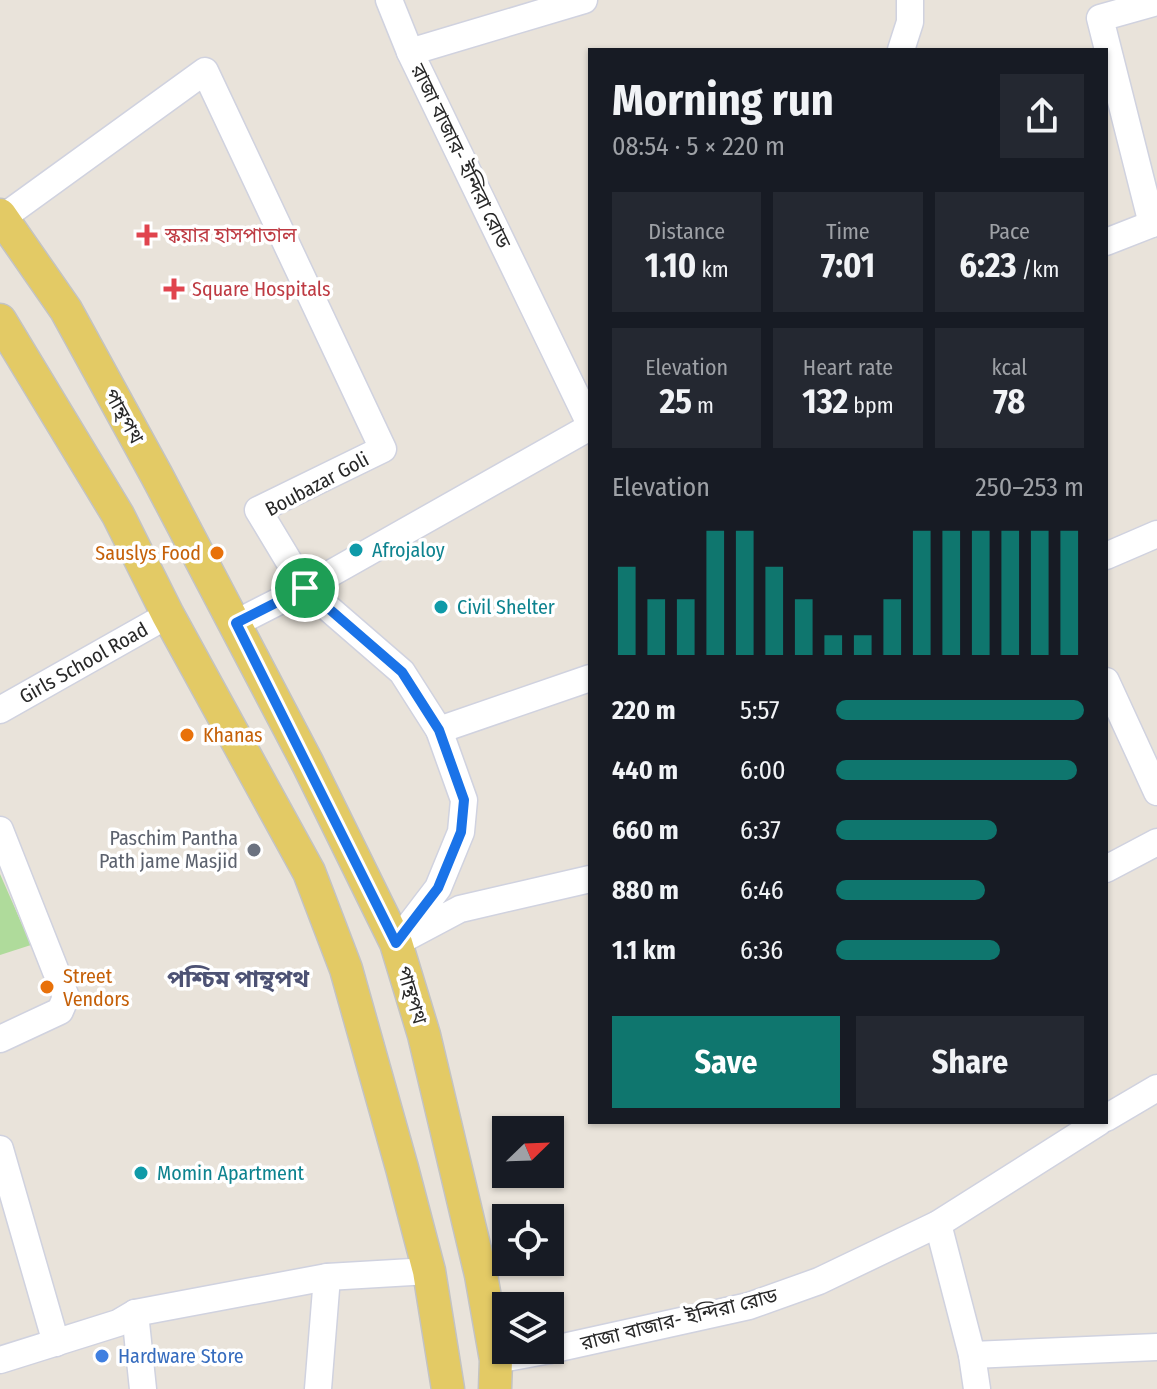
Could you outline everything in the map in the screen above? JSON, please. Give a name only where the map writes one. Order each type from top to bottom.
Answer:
[{"type":"main road","name":"পান্থপথ","points":[[1,216],[66,310],[236,623],[396,943],[424,1035],[454,1158],[496,1375]]},
{"type":"main road","points":[[0,320],[118,515],[168,615],[309,872],[346,969],[429,1271],[448,1389]]},
{"type":"street","points":[[389,0],[410,52]]},
{"type":"street","name":"রাজা বাজার- ইন্দিরা রোড","points":[[584,0],[410,52],[588,422]]},
{"type":"street","points":[[902,48],[910,22],[910,0]]},
{"type":"street","points":[[1108,241],[1155,223],[1100,18],[1157,2]]},
{"type":"street","name":"Boubazar Goli","points":[[1,216],[205,71],[383,449],[258,510],[305,588],[402,672],[439,730],[464,800],[461,832],[438,888],[396,943]]},
{"type":"street","name":"রাজা বাজার- ইন্দিরা রোড","points":[[236,623],[305,588],[588,427]]},
{"type":"street","points":[[1108,555],[1157,534]]},
{"type":"street","name":"Girls School Road","points":[[0,710],[168,615]]},
{"type":"street","points":[[439,730],[588,679]]},
{"type":"street","points":[[1108,685],[1157,792]]},
{"type":"street","points":[[0,830],[66,997],[60,1011],[0,1039]]},
{"type":"street","points":[[1108,868],[1157,842]]},
{"type":"street","points":[[396,943],[460,909],[588,879]]},
{"type":"street","points":[[1108,1117],[1157,1088]]},
{"type":"street","name":"রাজা বাজার- ইন্দিরা রোড","points":[[564,1347],[749,1306],[819,1281],[938,1224],[1096,1124]]},
{"type":"street","points":[[0,1149],[56,1343]]},
{"type":"street","points":[[938,1224],[972,1355],[977,1389]]},
{"type":"street","points":[[0,1360],[118,1323],[135,1313],[327,1277],[429,1271]]},
{"type":"street","points":[[318,1389],[327,1277]]},
{"type":"street","points":[[135,1313],[143,1389]]},
{"type":"street","points":[[972,1355],[1157,1347]]},
{"type":"street","name":"রাজা বাজার- ইন্দিরা রোড","points":[[496,1375],[520,1364]]},
{"type":"green space","points":[[0,874],[31,945],[0,955]]},
{"type":"place","name":"স্কয়ার হাসপাতাল","points":[[147,235]]},
{"type":"place","name":"Square Hospitals","points":[[174,289]]},
{"type":"place","name":"Afrojaloy","points":[[356,550]]},
{"type":"place","name":"Sauslys Food","points":[[217,553]]},
{"type":"place","name":"Civil Shelter","points":[[441,607]]},
{"type":"place","name":"Khanas","points":[[187,735]]},
{"type":"place","name":"Paschim Pantha Path jame Masjid","points":[[254,850]]},
{"type":"place","name":"Street Vendors","points":[[47,987]]},
{"type":"place","name":"Momin Apartment","points":[[141,1173]]},
{"type":"place","name":"Hardware Store","points":[[102,1356]]},
{"type":"district","name":"পশ্চিম পান্থপথ","points":[[238,979]]},
{"type":"route","points":[[305,588],[402,672],[439,730],[464,800],[461,832],[438,888],[396,943],[236,623],[305,588]]}]
